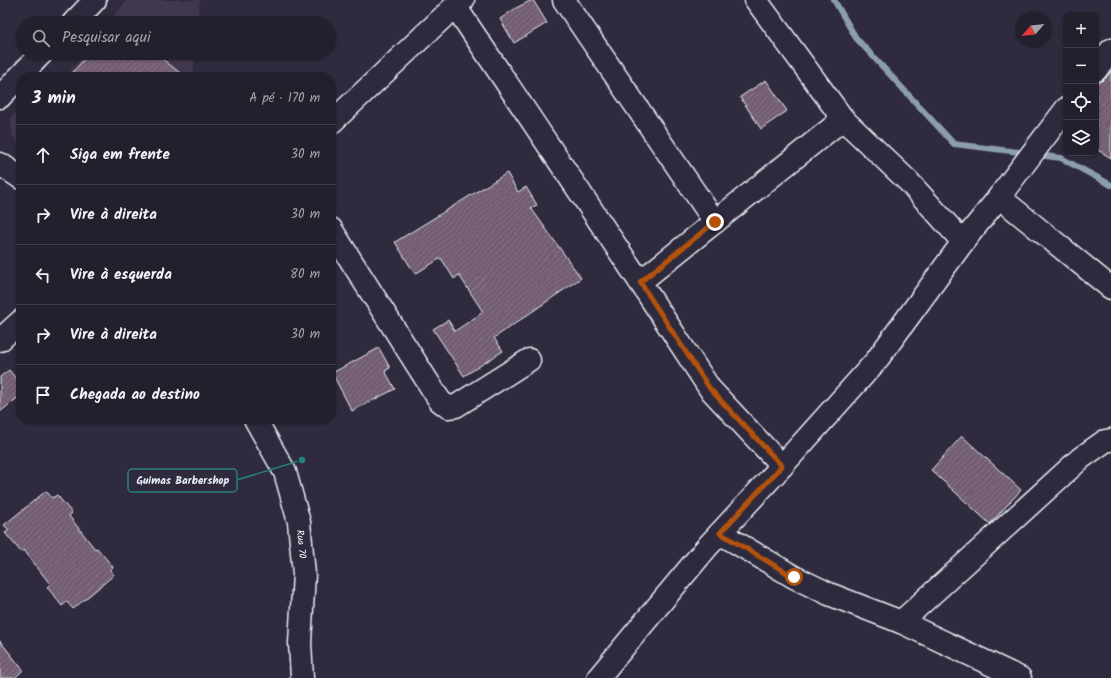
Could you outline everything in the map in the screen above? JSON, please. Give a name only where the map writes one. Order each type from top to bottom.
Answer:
[{"type":"street","points":[[80,16],[95,0]]},
{"type":"street","points":[[564,0],[715,222]]},
{"type":"street","points":[[756,0],[844,119],[910,182],[963,242]]},
{"type":"street","points":[[336,118],[459,3],[710,389],[782,466]]},
{"type":"street","points":[[1099,66],[1111,50]]},
{"type":"street","points":[[24,72],[35,60]]},
{"type":"street","points":[[0,97],[16,80]]},
{"type":"street","points":[[598,678],[720,533],[876,361],[963,242],[1063,113]]},
{"type":"street","points":[[640,282],[844,119]]},
{"type":"street","points":[[0,164],[16,175]]},
{"type":"street","points":[[999,197],[1111,288]]},
{"type":"street","points":[[336,237],[440,401],[448,407],[456,406],[529,360]]},
{"type":"street","points":[[0,340],[16,326]]},
{"type":"street","name":"Rua 70","points":[[258,424],[285,472],[299,522],[304,574],[300,643],[302,678]]},
{"type":"street","points":[[901,622],[1081,458],[1105,441],[1111,440]]},
{"type":"street","points":[[720,533],[794,577],[829,594],[901,622],[1020,678]]},
{"type":"shaded area","points":[[127,0],[200,0],[198,16],[114,16]]},
{"type":"shaded area","points":[[79,60],[194,60],[193,72],[70,72]]},
{"type":"shaded area","points":[[16,112],[16,141],[12,135],[11,118]]},
{"type":"building","points":[[532,0],[547,23],[514,43],[500,19],[516,8]]},
{"type":"building","points":[[83,60],[164,60],[179,72],[73,72]]},
{"type":"building","points":[[1111,71],[1111,158],[1099,151],[1099,82],[1106,78]]},
{"type":"building","points":[[766,80],[787,111],[761,129],[740,97]]},
{"type":"building","points":[[507,173],[518,192],[526,187],[537,205],[531,208],[581,278],[494,338],[503,351],[464,376],[433,329],[448,320],[455,331],[483,312],[459,275],[454,279],[441,258],[415,274],[395,242]]},
{"type":"building","points":[[379,348],[390,368],[385,371],[395,389],[352,411],[336,381],[336,371]]},
{"type":"building","points":[[9,370],[16,378],[16,399],[0,412],[0,377]]},
{"type":"building","points":[[962,436],[1021,490],[990,524],[931,470]]},
{"type":"building","points":[[46,491],[52,498],[57,495],[72,513],[69,516],[95,549],[97,548],[113,567],[110,570],[114,575],[73,609],[67,602],[62,606],[47,587],[50,584],[24,550],[21,552],[5,533],[9,530],[4,525]]},
{"type":"building","points":[[0,641],[23,670],[15,678],[0,678]]},
{"type":"waterway","points":[[834,0],[856,38],[954,144],[1027,153]]},
{"type":"waterway","points":[[1038,155],[1061,158],[1111,185]]},
{"type":"place","name":"Guimas Barbershop","points":[[302,460]]},
{"type":"route","points":[[715,222],[640,282],[710,389],[782,466],[720,533],[794,577]]}]
